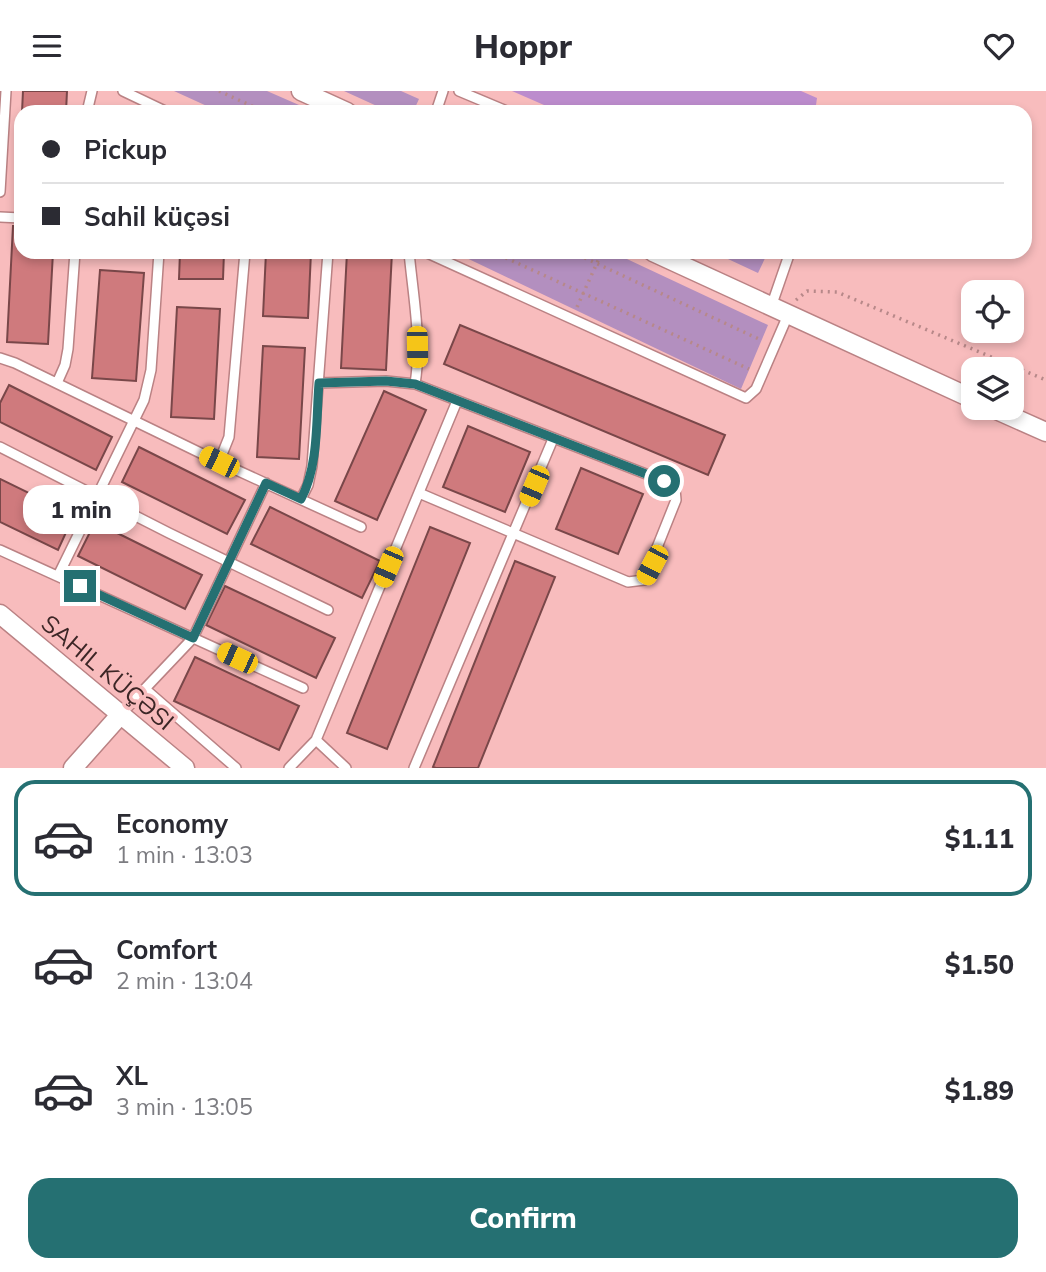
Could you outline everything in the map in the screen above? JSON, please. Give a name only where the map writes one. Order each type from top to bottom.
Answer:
[{"type":"street","points":[[301,91],[332,105]]},
{"type":"street","points":[[668,259],[961,394]]},
{"type":"street","points":[[1019,420],[1046,432]]},
{"type":"street","name":"SAHIL KÜÇƏSI","points":[[0,614],[185,768]]},
{"type":"street","points":[[73,768],[121,714]]},
{"type":"lane","points":[[0,193],[6,91]]},
{"type":"lane","points":[[123,91],[152,105]]},
{"type":"lane","points":[[460,91],[493,105]]},
{"type":"lane","points":[[57,383],[68,349],[74,259]]},
{"type":"lane","points":[[58,576],[144,400],[151,370],[159,259]]},
{"type":"lane","points":[[219,462],[229,437],[244,259]]},
{"type":"lane","points":[[301,499],[308,485],[312,466],[328,259]]},
{"type":"lane","points":[[410,259],[418,368],[415,384]]},
{"type":"lane","points":[[440,259],[746,398],[757,389],[788,316]]},
{"type":"lane","points":[[771,307],[787,259]]},
{"type":"lane","points":[[0,358],[361,527]]},
{"type":"lane","points":[[319,383],[386,381],[415,384],[664,481],[675,489],[676,500],[644,580],[628,582],[419,493]]},
{"type":"lane","points":[[289,768],[316,740],[457,401]]},
{"type":"lane","points":[[414,768],[553,439]]},
{"type":"lane","points":[[0,447],[328,610]]},
{"type":"lane","points":[[121,714],[193,638],[266,483]]},
{"type":"lane","name":"SAHIL KÜÇƏSI","points":[[0,550],[303,688]]},
{"type":"lane","points":[[145,689],[236,768]]},
{"type":"lane","points":[[316,740],[346,768]]},
{"type":"path","points":[[219,91],[250,105]]},
{"type":"path","points":[[508,259],[749,369]]},
{"type":"path","points":[[587,259],[761,340]]},
{"type":"path","points":[[575,310],[599,259]]},
{"type":"path","points":[[788,316],[797,298],[807,291],[836,292],[1046,380]]},
{"type":"shaded area","points":[[174,91],[267,91],[299,105],[205,105]]},
{"type":"shaded area","points":[[344,91],[401,91],[419,99],[416,105],[375,105]]},
{"type":"shaded area","points":[[512,91],[801,91],[817,98],[816,105],[544,105]]},
{"type":"shaded area","points":[[469,259],[627,259],[768,325],[741,389]]},
{"type":"shaded area","points":[[728,259],[765,259],[758,273]]},
{"type":"building","points":[[23,91],[67,91],[66,105],[22,105]]},
{"type":"building","points":[[14,226],[14,259],[53,259],[48,344],[7,342]]},
{"type":"building","points":[[180,259],[224,259],[223,279],[179,279]]},
{"type":"building","points":[[266,259],[311,259],[308,318],[263,316]]},
{"type":"building","points":[[347,259],[392,259],[386,370],[341,368]]},
{"type":"building","points":[[100,270],[144,273],[136,381],[92,378]]},
{"type":"building","points":[[177,307],[220,309],[214,419],[171,417]]},
{"type":"building","points":[[460,325],[725,435],[708,475],[444,364]]},
{"type":"building","points":[[263,346],[305,348],[299,459],[257,457]]},
{"type":"building","points":[[9,385],[112,437],[96,470],[0,422],[0,403]]},
{"type":"building","points":[[384,391],[426,410],[377,520],[335,501]]},
{"type":"building","points":[[468,426],[530,452],[505,512],[443,487]]},
{"type":"building","points":[[139,447],[245,500],[227,534],[122,482]]},
{"type":"building","points":[[581,468],[643,494],[618,554],[556,529]]},
{"type":"building","points":[[0,479],[74,515],[58,550],[0,522]]},
{"type":"building","points":[[270,507],[380,561],[362,598],[251,544]]},
{"type":"building","points":[[95,522],[202,575],[185,609],[78,556]]},
{"type":"building","points":[[430,527],[470,543],[387,749],[347,733]]},
{"type":"building","points":[[515,561],[555,577],[478,768],[433,767]]},
{"type":"building","points":[[225,586],[335,638],[316,678],[206,625]]},
{"type":"building","points":[[195,657],[299,706],[279,750],[174,701]]},
{"type":"route","points":[[80,586],[193,638],[266,483],[301,499],[308,485],[319,383],[386,381],[415,384],[664,481]]}]
